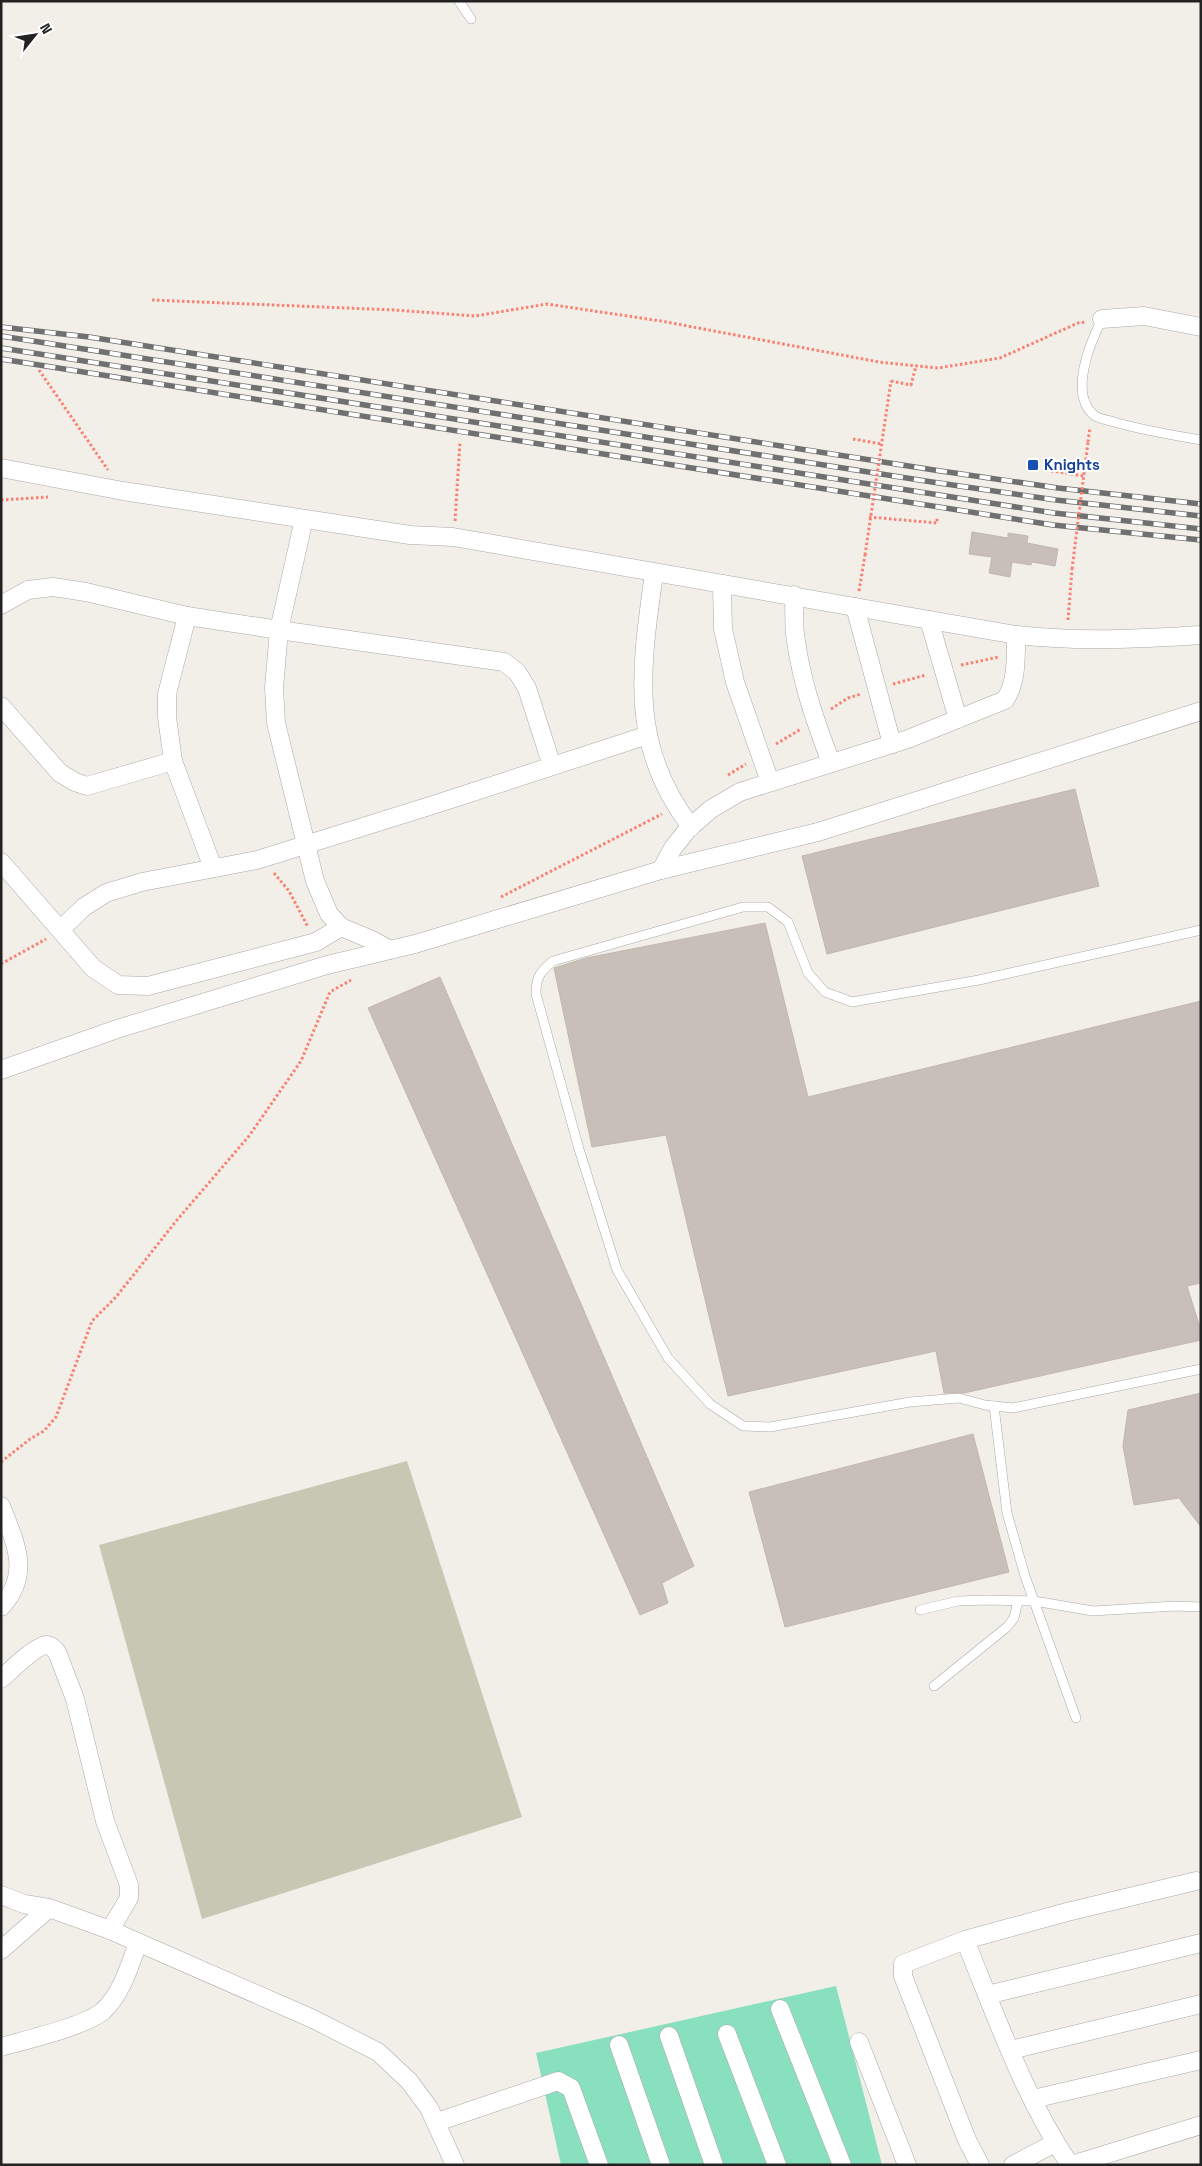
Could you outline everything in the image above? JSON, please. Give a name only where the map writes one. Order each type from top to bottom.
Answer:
[{"type":"street","points":[[1102,319],[1144,316],[1201,327]]},
{"type":"street","points":[[1,468],[123,491],[410,535],[453,538],[654,574],[794,595],[1016,635],[1102,640],[1201,635]]},
{"type":"street","points":[[304,519],[280,630],[274,688],[276,723],[315,881],[329,914],[341,928],[372,940],[390,950]]},
{"type":"street","points":[[654,574],[642,668],[642,701],[648,735],[661,774],[676,807],[691,827]]},
{"type":"street","points":[[722,584],[723,629],[735,682],[770,782]]},
{"type":"street","points":[[1,605],[28,590],[53,587],[86,592],[186,616],[504,662],[517,672],[527,688],[552,766]]},
{"type":"street","points":[[794,595],[795,640],[804,684],[815,720],[832,763]]},
{"type":"street","points":[[855,607],[892,744]]},
{"type":"street","points":[[186,616],[167,694],[167,717],[173,761],[213,868]]},
{"type":"street","points":[[929,620],[958,719]]},
{"type":"street","points":[[661,870],[673,848],[691,827],[711,809],[740,792],[892,744],[1005,700],[1011,691],[1014,680],[1016,635]]},
{"type":"street","points":[[1,706],[60,773],[75,782],[87,786],[173,761]]},
{"type":"street","points":[[1,1070],[136,1024],[327,965],[390,950],[661,870],[818,832],[1201,711]]},
{"type":"street","points":[[61,929],[84,907],[106,893],[142,882],[257,860],[648,735]]},
{"type":"street","points":[[1,862],[93,968],[118,985],[148,986],[316,942],[341,928]]},
{"type":"street","points":[[1,1506],[20,1562],[16,1582],[7,1601],[1,1607]]},
{"type":"street","points":[[1,1678],[38,1648],[46,1645],[52,1646],[57,1652],[75,1700],[106,1820],[129,1885],[128,1898],[110,1930]]},
{"type":"street","points":[[980,2165],[967,2140],[902,1970],[903,1964],[965,1940],[1067,1912],[1196,1881]]},
{"type":"street","points":[[1,1894],[24,1904],[49,1908],[110,1930],[313,2019],[378,2052],[409,2081],[437,2122],[455,2165]]},
{"type":"street","points":[[1,1950],[49,1908]]},
{"type":"street","points":[[965,1940],[1033,2099],[1055,2143],[1071,2165],[1201,2125]]},
{"type":"street","points":[[1,2047],[71,2026],[94,2017],[103,2010],[124,1982],[138,1943]]},
{"type":"street","points":[[987,1995],[1201,1943]]},
{"type":"street","points":[[1011,2050],[1201,2004]]},
{"type":"street","points":[[780,2009],[842,2165]]},
{"type":"street","points":[[727,2034],[778,2165]]},
{"type":"street","points":[[669,2036],[714,2165]]},
{"type":"street","points":[[859,2042],[907,2165]]},
{"type":"street","points":[[618,2045],[661,2165]]},
{"type":"street","points":[[1033,2099],[1201,2060]]},
{"type":"street","points":[[437,2122],[558,2080],[571,2088],[599,2165]]},
{"type":"street","points":[[1013,2165],[1055,2143]]},
{"type":"lane","points":[[459,1],[471,18]]},
{"type":"lane","points":[[1102,319],[1090,343],[1081,385],[1087,407],[1096,417],[1141,430],[1201,440]]},
{"type":"lane","points":[[1201,930],[979,980],[852,1002],[825,992],[808,972],[788,922],[768,907],[743,907],[553,961],[543,969],[536,981],[538,1003],[579,1149],[617,1270],[668,1358],[710,1404],[742,1426],[770,1427],[910,1402],[959,1398],[1013,1408],[1201,1369]]},
{"type":"lane","points":[[994,1406],[1007,1513],[1034,1601],[1076,1718]]},
{"type":"lane","points":[[920,1610],[958,1601],[1034,1601],[1093,1611],[1175,1606],[1201,1607]]},
{"type":"lane","points":[[934,1686],[1007,1627],[1014,1618],[1018,1601]]},
{"type":"path","points":[[152,300],[395,310],[475,316],[547,304],[661,321],[879,362],[938,368],[1000,358],[1078,323],[1102,319]]},
{"type":"path","points":[[862,579],[891,381],[910,385],[916,366]]},
{"type":"path","points":[[39,370],[123,491]]},
{"type":"path","points":[[853,439],[882,444]]},
{"type":"path","points":[[453,538],[460,442]]},
{"type":"path","points":[[1068,618],[1088,442]]},
{"type":"path","points":[[1046,470],[1084,476]]},
{"type":"path","points":[[870,517],[936,523],[937,518]]},
{"type":"path","points":[[257,860],[272,870],[289,891],[316,942]]},
{"type":"path","points":[[1,964],[31,949],[61,929]]},
{"type":"path","points":[[1,1462],[44,1431],[56,1416],[92,1321],[116,1297],[177,1220],[249,1136],[301,1061],[330,992],[355,977]]},
{"type":"shaded area","points":[[407,1461],[522,1817],[202,1919],[99,1545]]},
{"type":"green space","points":[[836,1986],[882,2165],[561,2165],[536,2053]]},
{"type":"building","points":[[972,532],[1008,538],[1008,533],[1028,536],[1027,543],[1058,549],[1055,566],[1032,562],[1031,565],[1012,562],[1010,577],[989,573],[992,557],[969,554]]},
{"type":"building","points":[[1075,789],[1099,886],[827,954],[802,856]]},
{"type":"building","points":[[765,923],[808,1097],[1201,1001],[1201,1283],[1187,1286],[1201,1331],[1201,1340],[964,1393],[944,1393],[936,1351],[728,1396],[666,1135],[592,1147],[554,968],[586,958]]},
{"type":"building","points":[[440,977],[694,1566],[662,1583],[668,1603],[640,1615],[368,1008]]},
{"type":"building","points":[[1201,1393],[1201,1527],[1179,1498],[1134,1505],[1123,1446],[1128,1410]]},
{"type":"building","points":[[973,1434],[1009,1572],[785,1627],[749,1492]]},
{"type":"railway","points":[[1,327],[89,337],[934,470],[1058,488],[1201,504]]},
{"type":"railway","points":[[1,336],[932,482],[1056,500],[1201,516]]},
{"type":"railway","points":[[1,348],[1054,513],[1201,529]]},
{"type":"railway","points":[[1,359],[1053,525],[1201,540]]},
{"type":"place","name":"Knights","points":[[1033,465]]}]
